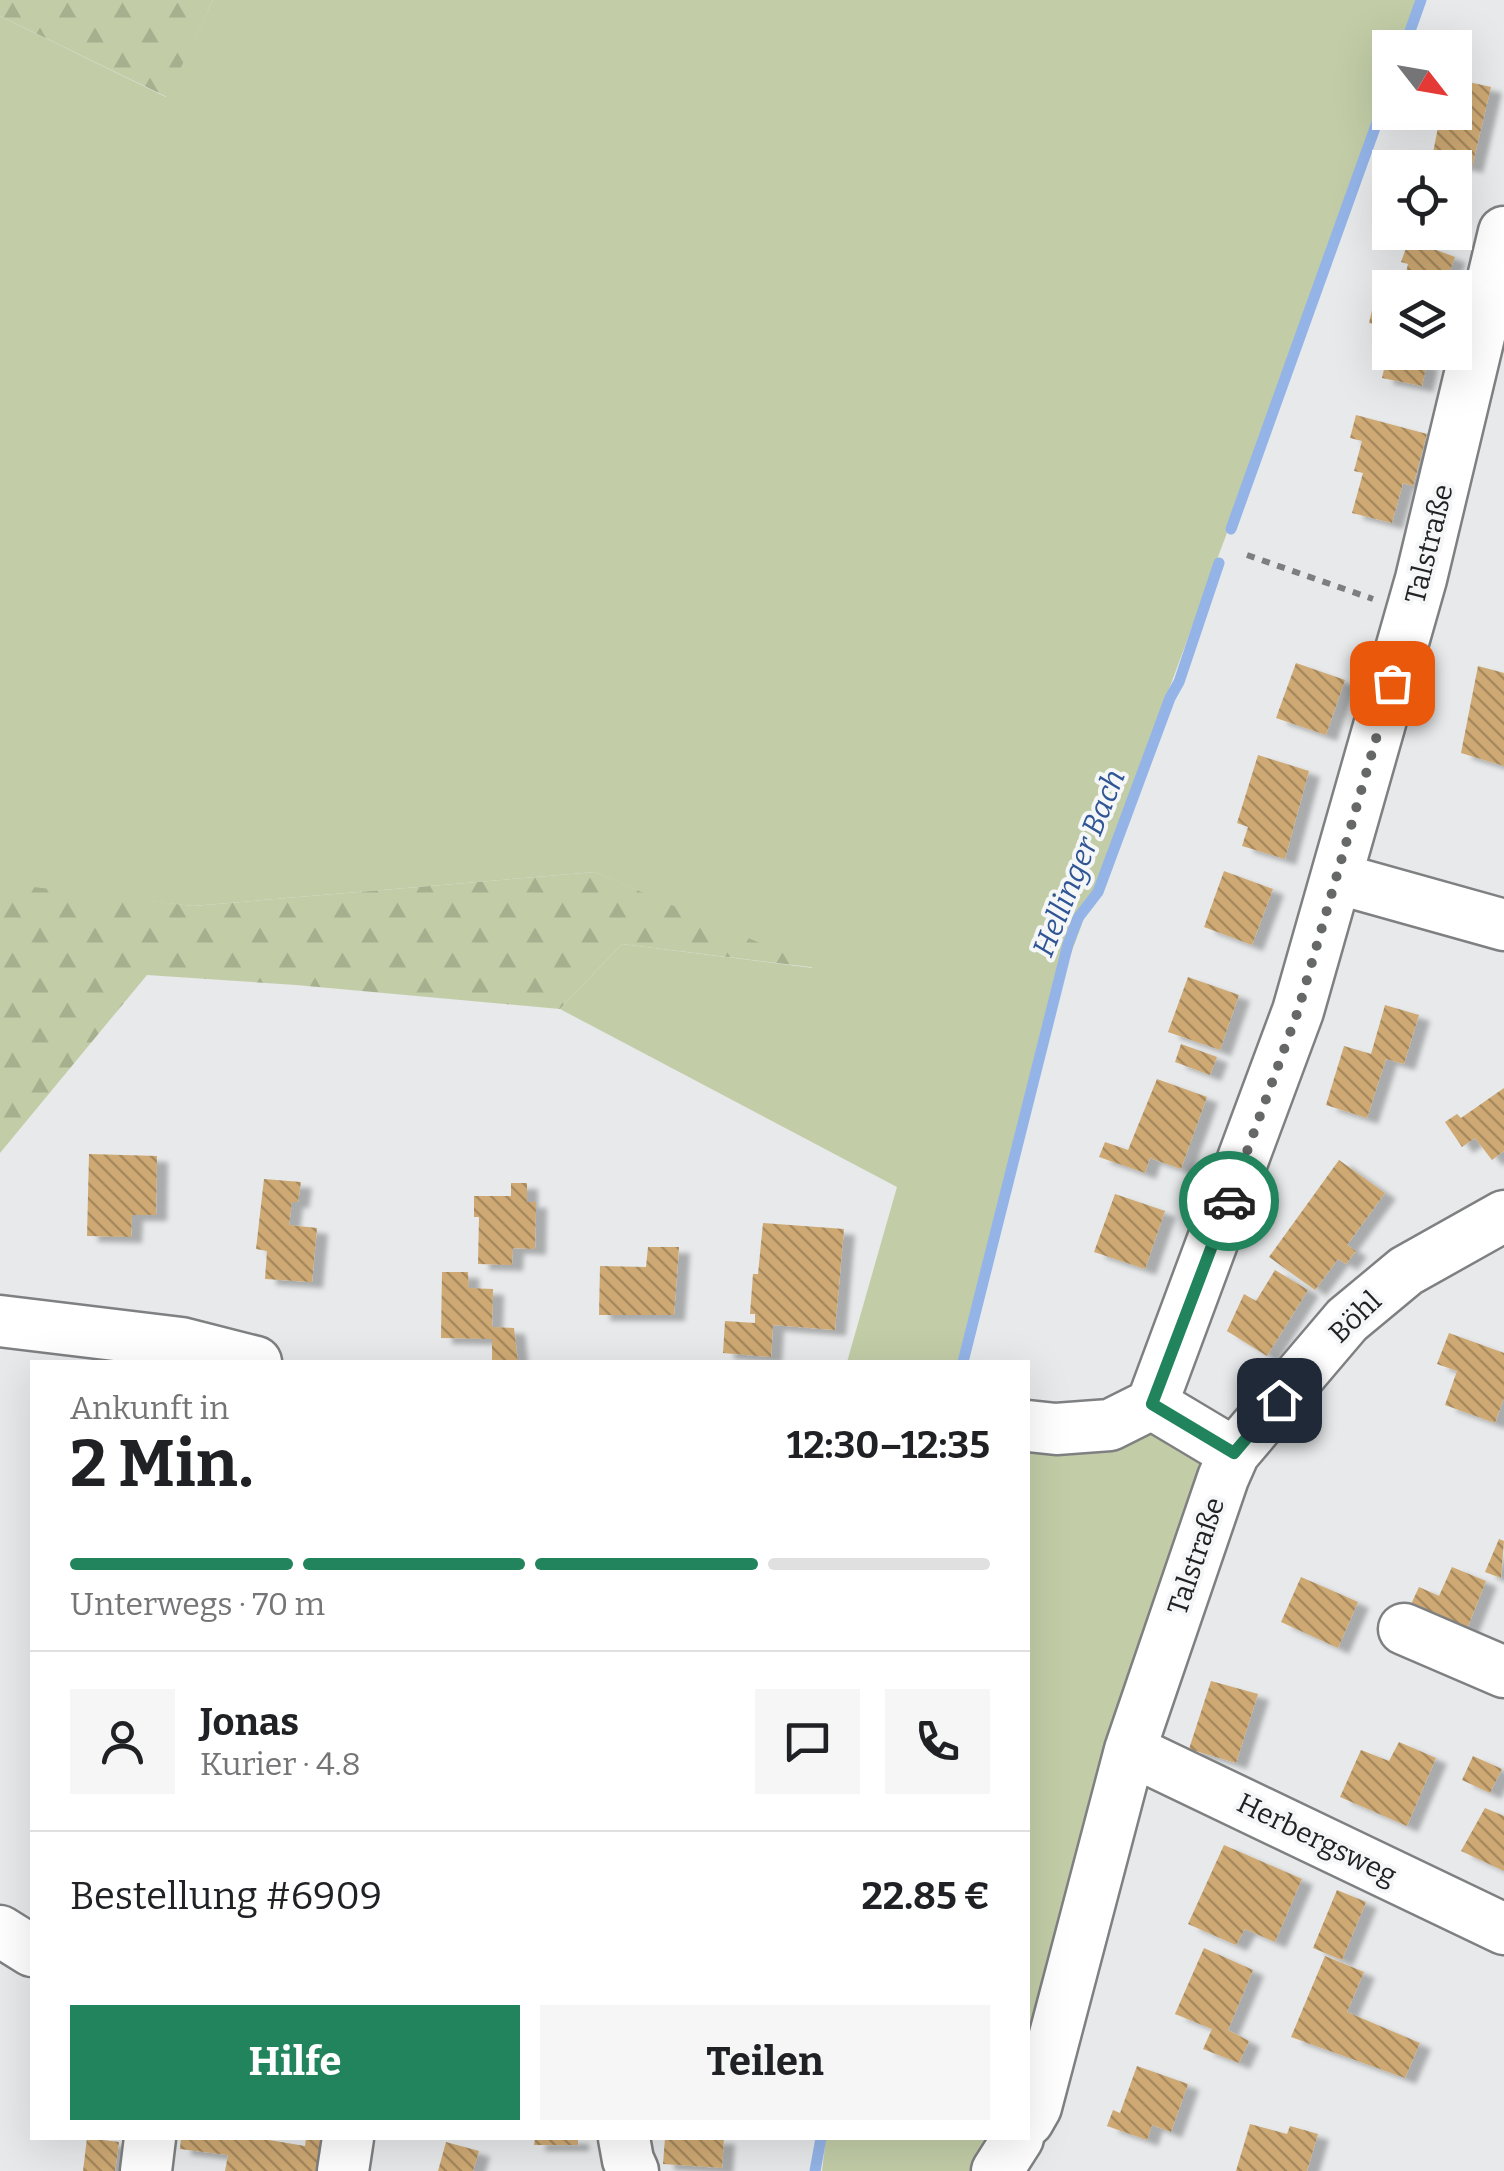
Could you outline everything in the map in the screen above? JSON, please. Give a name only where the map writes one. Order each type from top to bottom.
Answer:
[{"type":"street","name":"Talstraße","points":[[1152,1404],[1298,1011],[1412,613],[1504,232]]},
{"type":"street","points":[[1336,878],[1504,925]]},
{"type":"street","name":"Böhl","points":[[1234,1453],[1346,1320],[1406,1271],[1504,1216]]},
{"type":"street","points":[[0,1321],[182,1342],[249,1360]]},
{"type":"street","points":[[1030,1426],[1056,1429],[1110,1425],[1152,1404],[1234,1453]]},
{"type":"street","name":"Talstraße","points":[[1030,2118],[1036,2107],[1130,1750],[1234,1453]]},
{"type":"street","points":[[1404,1629],[1504,1672]]},
{"type":"street","name":"Herbergsweg","points":[[1130,1750],[1504,1929]]},
{"type":"street","points":[[0,1931],[30,1950]]},
{"type":"street","points":[[146,2171],[150,2140]]},
{"type":"street","points":[[343,2171],[348,2140]]},
{"type":"street","points":[[625,2140],[633,2171]]},
{"type":"street","points":[[998,2171],[1017,2140]]},
{"type":"path","points":[[1248,554],[1412,613]]},
{"type":"green space","points":[[0,0],[213,0],[167,97],[0,16]]},
{"type":"green space","points":[[213,0],[1425,0],[1414,30],[1372,30],[1372,130],[1376,130],[1069,959],[962,1360],[848,1360],[897,1187],[560,1009],[622,944],[813,968],[595,872],[193,906],[0,885],[0,16],[166,97]]},
{"type":"green space","points":[[595,872],[818,968],[622,944],[560,1009],[147,975],[0,1153],[0,883],[193,906]]},
{"type":"green space","points":[[1153,1428],[1217,1461],[1030,2073],[1030,1442]]},
{"type":"green space","points":[[826,2140],[1001,2140],[985,2171],[822,2171]]},
{"type":"building","points":[[1472,83],[1491,87],[1472,167],[1472,150],[1434,150],[1437,130],[1472,130]]},
{"type":"building","points":[[1405,250],[1436,250],[1455,257],[1450,270],[1407,270],[1408,264],[1401,262]]},
{"type":"building","points":[[1384,370],[1425,370],[1422,386],[1382,378]]},
{"type":"building","points":[[1356,415],[1427,434],[1413,486],[1403,483],[1392,523],[1352,513],[1363,473],[1354,471],[1362,441],[1350,438]]},
{"type":"building","points":[[1296,663],[1345,680],[1326,735],[1276,718]]},
{"type":"building","points":[[1478,666],[1504,673],[1504,766],[1461,753]]},
{"type":"building","points":[[1258,755],[1309,771],[1285,859],[1242,846],[1248,827],[1237,823]]},
{"type":"building","points":[[1224,871],[1273,889],[1252,945],[1204,927]]},
{"type":"building","points":[[1188,977],[1239,995],[1220,1050],[1168,1032]]},
{"type":"building","points":[[1385,1005],[1419,1015],[1404,1064],[1386,1059],[1367,1118],[1326,1105],[1344,1046],[1371,1054]]},
{"type":"building","points":[[1181,1044],[1217,1057],[1210,1075],[1175,1062]]},
{"type":"building","points":[[1157,1079],[1207,1097],[1181,1169],[1150,1158],[1145,1173],[1099,1157],[1105,1142],[1128,1150]]},
{"type":"building","points":[[1504,1088],[1504,1151],[1492,1160],[1475,1138],[1462,1147],[1445,1122],[1457,1114],[1461,1118]]},
{"type":"building","points":[[89,1154],[157,1156],[156,1215],[132,1215],[131,1237],[87,1236]]},
{"type":"building","points":[[1339,1160],[1385,1193],[1347,1245],[1356,1251],[1346,1264],[1338,1259],[1315,1290],[1269,1257]]},
{"type":"building","points":[[264,1179],[301,1182],[298,1202],[292,1202],[289,1225],[317,1228],[312,1282],[265,1279],[267,1251],[256,1249]]},
{"type":"building","points":[[511,1183],[527,1183],[527,1202],[536,1202],[535,1249],[513,1248],[512,1265],[478,1264],[479,1217],[474,1217],[474,1196],[511,1196]]},
{"type":"building","points":[[1115,1194],[1165,1211],[1145,1269],[1094,1252]]},
{"type":"building","points":[[763,1223],[844,1229],[835,1330],[773,1325],[771,1357],[723,1353],[725,1321],[755,1323],[755,1314],[750,1314],[753,1274],[758,1274]]},
{"type":"building","points":[[648,1247],[679,1247],[674,1315],[599,1315],[600,1266],[646,1267]]},
{"type":"building","points":[[1275,1270],[1308,1290],[1267,1356],[1227,1331],[1244,1294],[1256,1301]]},
{"type":"building","points":[[442,1272],[468,1272],[469,1288],[493,1289],[492,1327],[514,1328],[518,1360],[492,1360],[492,1339],[441,1338]]},
{"type":"building","points":[[1449,1333],[1504,1353],[1504,1398],[1495,1423],[1445,1405],[1457,1371],[1437,1364]]},
{"type":"building","points":[[1499,1539],[1504,1541],[1501,1578],[1485,1572]]},
{"type":"building","points":[[1452,1567],[1486,1581],[1463,1639],[1406,1615],[1419,1587],[1439,1596]]},
{"type":"building","points":[[1301,1577],[1358,1602],[1338,1648],[1281,1622]]},
{"type":"building","points":[[1211,1681],[1258,1694],[1236,1763],[1189,1749]]},
{"type":"building","points":[[1399,1742],[1436,1758],[1407,1826],[1340,1797],[1361,1750],[1389,1761]]},
{"type":"building","points":[[1473,1756],[1502,1769],[1490,1793],[1462,1780]]},
{"type":"building","points":[[1485,1808],[1504,1816],[1504,1871],[1461,1851]]},
{"type":"building","points":[[1224,1845],[1302,1879],[1275,1942],[1245,1929],[1236,1945],[1188,1924]]},
{"type":"building","points":[[1337,1890],[1366,1902],[1342,1960],[1313,1948]]},
{"type":"building","points":[[1204,1948],[1253,1970],[1228,2030],[1249,2041],[1239,2063],[1203,2049],[1212,2029],[1175,2014]]},
{"type":"building","points":[[1325,1956],[1364,1972],[1347,2012],[1420,2043],[1405,2078],[1291,2037]]},
{"type":"building","points":[[1137,2066],[1188,2084],[1171,2132],[1152,2125],[1147,2140],[1107,2126],[1113,2110],[1120,2113]]},
{"type":"building","points":[[1250,2124],[1287,2134],[1290,2126],[1318,2134],[1307,2171],[1236,2171]]},
{"type":"building","points":[[87,2140],[119,2142],[115,2171],[83,2171]]},
{"type":"building","points":[[181,2140],[269,2140],[305,2146],[306,2140],[328,2140],[323,2171],[225,2171],[228,2155],[180,2149]]},
{"type":"building","points":[[535,2140],[578,2140],[578,2145],[534,2145]]},
{"type":"building","points":[[665,2140],[724,2140],[722,2168],[663,2164]]},
{"type":"building","points":[[446,2142],[479,2151],[473,2171],[438,2171]]},
{"type":"waterway","name":"Hellinger Bach","points":[[1410,30],[1421,0]]},
{"type":"waterway","name":"Hellinger Bach","points":[[1231,529],[1374,130]]},
{"type":"waterway","name":"Hellinger Bach","points":[[964,1360],[1068,944],[1078,918],[1098,892],[1179,682],[1219,563]]},
{"type":"waterway","name":"Hellinger Bach","points":[[815,2171],[821,2140]]},
{"type":"way so far","points":[[1229,1201],[1298,1011],[1392,683]]},
{"type":"route","points":[[1229,1201],[1152,1404],[1234,1453],[1279,1400]]}]
